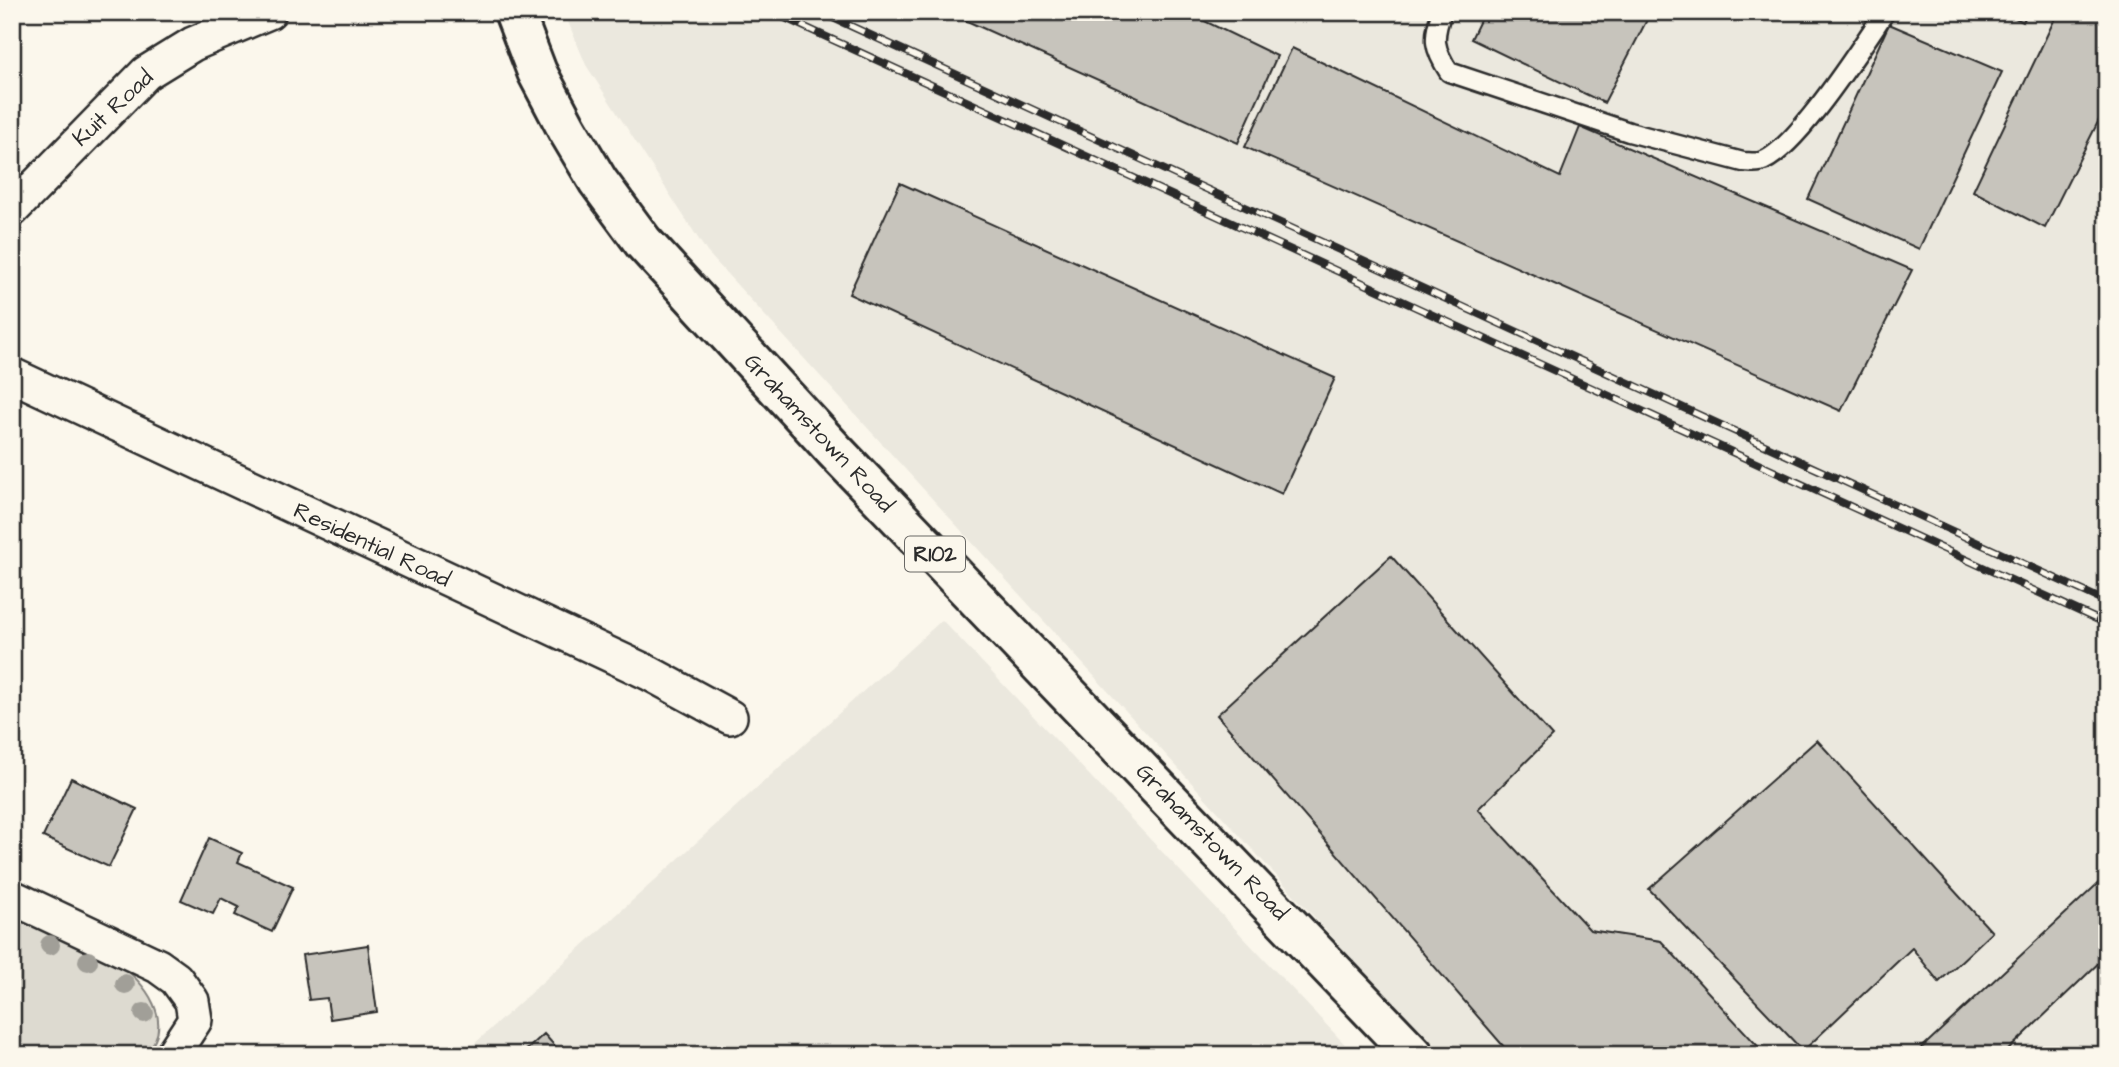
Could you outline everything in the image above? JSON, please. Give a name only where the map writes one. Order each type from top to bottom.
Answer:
[{"type":"main road","name":"Grahamstown Road","points":[[514,12],[537,72],[567,129],[598,181],[643,242],[844,461],[1414,1055]]},
{"type":"street","name":"Kuit Road","points":[[12,210],[99,117],[146,73],[193,44],[269,12]]},
{"type":"street","name":"Residential Road","points":[[12,375],[649,673],[730,718]]},
{"type":"street","points":[[12,897],[89,931],[176,978],[192,1001],[195,1020],[172,1055]]},
{"type":"lane","points":[[1442,12],[1434,32],[1435,51],[1449,72],[1629,132],[1743,162],[1761,162],[1784,146],[1810,117],[1885,12]]},
{"type":"shaded area","points":[[564,12],[2107,12],[2107,1055],[1440,1055],[707,252],[586,65]]},
{"type":"shaded area","points":[[942,620],[1355,1055],[462,1055]]},
{"type":"shaded area","points":[[12,913],[103,955],[127,970],[137,980],[154,1004],[158,1017],[154,1043],[144,1055],[12,1055]]},
{"type":"building","points":[[947,12],[1186,12],[1277,56],[1238,143]]},
{"type":"building","points":[[1484,12],[1651,12],[1604,103],[1471,39]]},
{"type":"building","points":[[2003,12],[2028,12],[2023,22]]},
{"type":"building","points":[[2058,12],[2107,12],[2107,104],[2045,228],[1973,191]]},
{"type":"building","points":[[1889,24],[2002,72],[1919,249],[1808,199]]},
{"type":"building","points":[[1292,48],[1560,177],[1580,127],[1912,270],[1841,411],[1245,147]]},
{"type":"building","points":[[900,183],[1335,378],[1282,494],[849,294]]},
{"type":"building","points":[[1391,556],[1552,736],[1478,809],[1590,930],[1661,941],[1766,1055],[1511,1055],[1217,715]]},
{"type":"building","points":[[1817,740],[1992,932],[1939,982],[1912,948],[1803,1051],[1649,889]]},
{"type":"building","points":[[71,778],[137,809],[109,867],[43,837]]},
{"type":"building","points":[[209,838],[242,853],[238,862],[293,887],[272,932],[235,915],[239,907],[221,898],[213,914],[181,900]]},
{"type":"building","points":[[2107,875],[2107,955],[2003,1055],[1914,1055]]},
{"type":"building","points":[[368,945],[377,1012],[330,1019],[327,998],[309,1000],[302,955]]},
{"type":"building","points":[[544,1034],[563,1055],[521,1055]]},
{"type":"building","points":[[2107,1038],[2107,1055],[2089,1055]]},
{"type":"railway","points":[[772,12],[2107,624]]},
{"type":"railway","points":[[820,12],[2107,602]]}]
